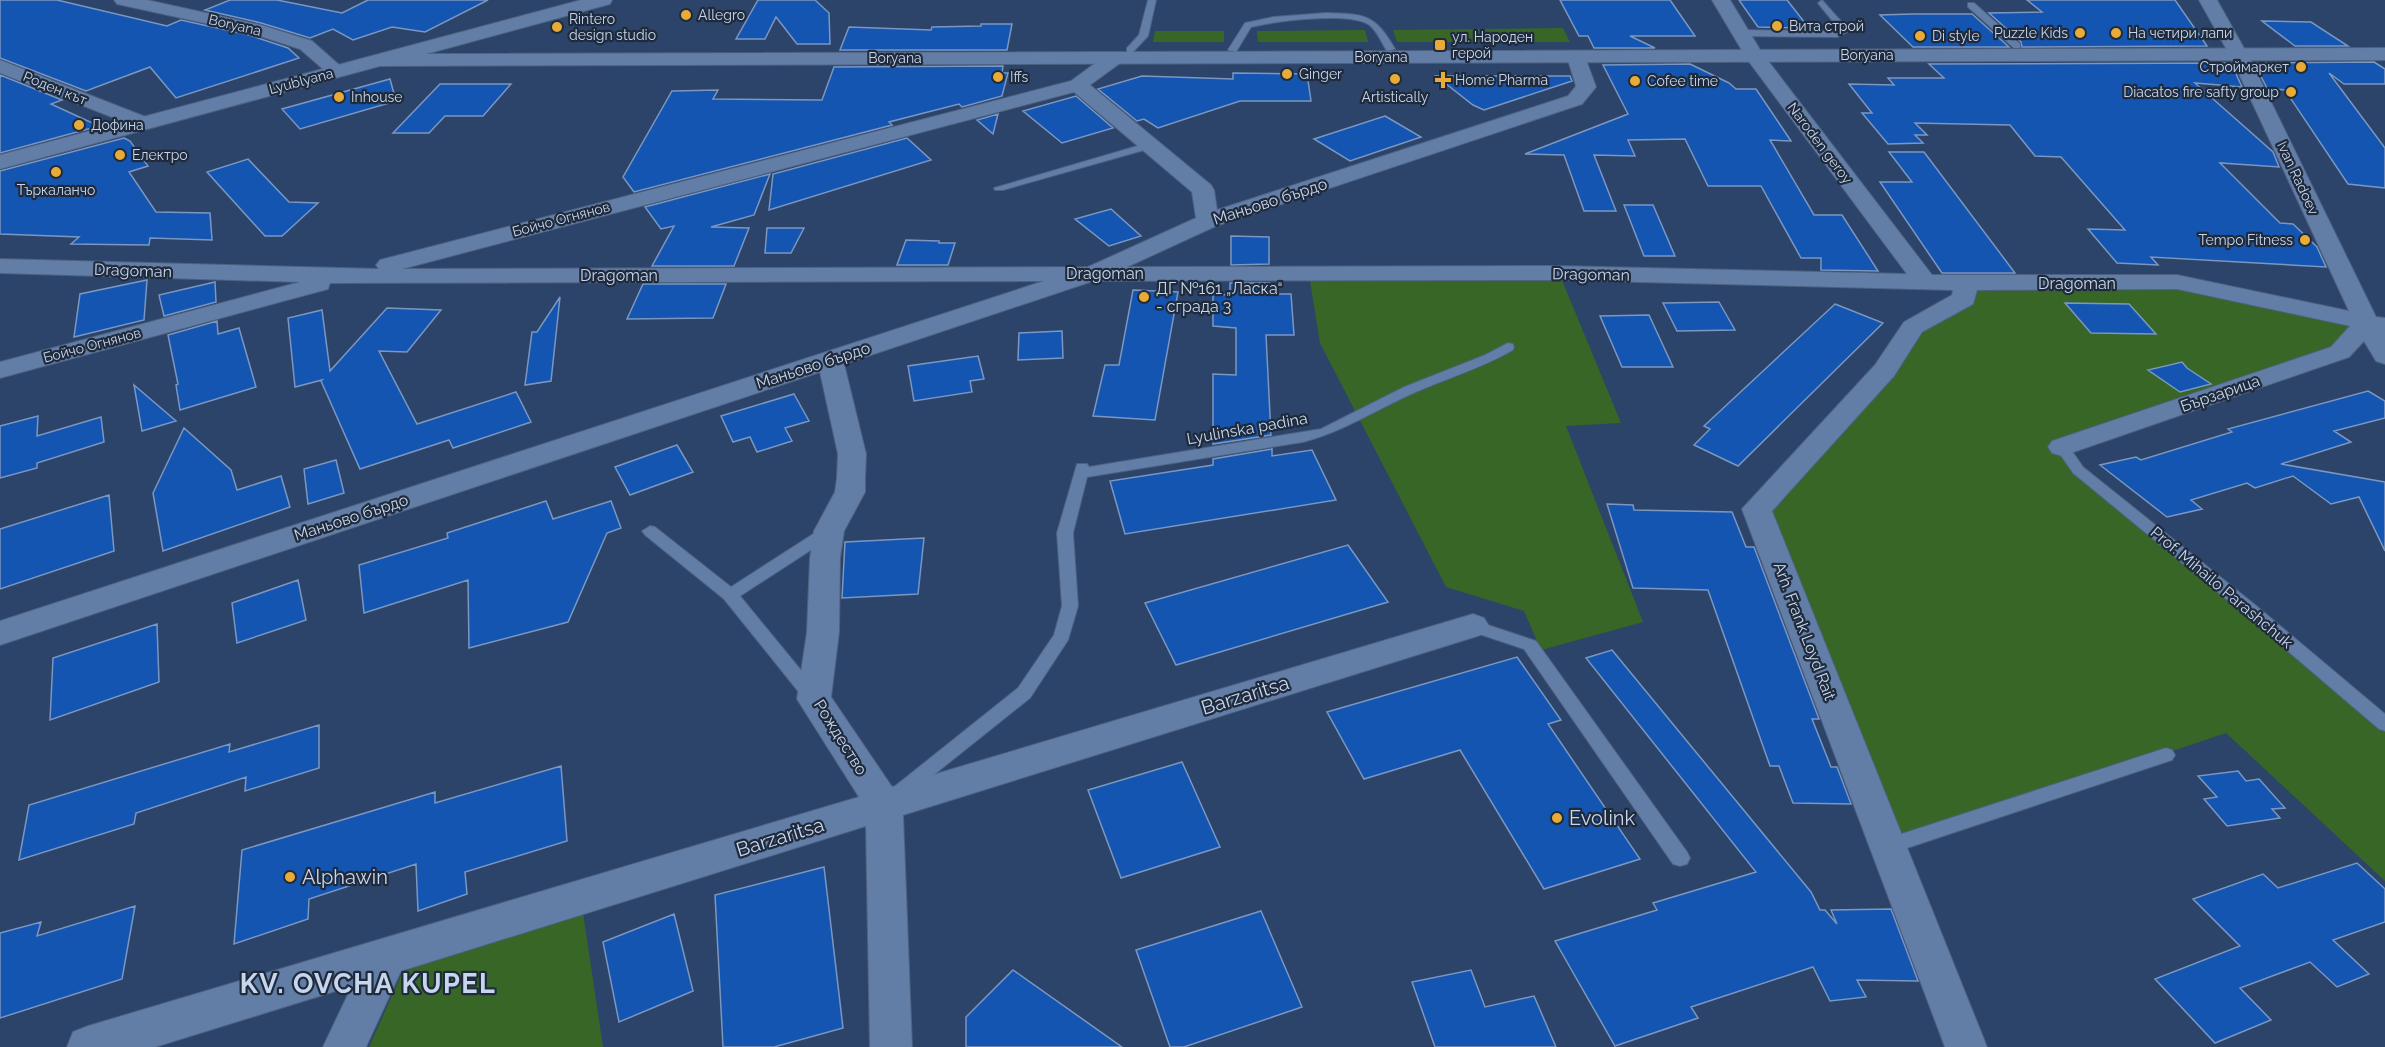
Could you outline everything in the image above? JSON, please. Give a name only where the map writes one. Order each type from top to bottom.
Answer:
[{"type":"street","name":"Boryana","points":[[123,0],[255,29],[306,45],[337,71]]},
{"type":"street","name":"Lyublyana","points":[[0,162],[603,0]]},
{"type":"street","name":"Naroden geroy","points":[[1721,0],[1748,45],[1924,281]]},
{"type":"street","name":"Ivan Radoev","points":[[2208,0],[2236,49],[2376,325],[2385,356]]},
{"type":"street","name":"Boryana","points":[[404,53],[1576,57],[1748,45],[2236,49],[2385,45]]},
{"type":"street","name":"Boryana","points":[[378,60],[1123,54],[1233,50],[1748,45],[2236,49],[2385,54]]},
{"type":"street","name":"Бойчо Огнянов","points":[[0,370],[1078,85],[1123,54]]},
{"type":"street","name":"Маньово бърдо","points":[[0,633],[1097,273],[1208,221],[1575,99],[1586,87],[1576,57]]},
{"type":"street","name":"Роден кът","points":[[0,66],[144,123]]},
{"type":"street","points":[[1078,85],[1203,190],[1208,221]]},
{"type":"street","name":"Dragoman","points":[[0,266],[349,276],[1559,273],[1966,283],[2177,282],[2376,325]]},
{"type":"street","name":"Arh. Frank Loyd Rait","points":[[1966,283],[1964,299],[1913,327],[1885,370],[1757,508],[1966,1047]]},
{"type":"street","name":"Бързарица","points":[[2062,447],[2340,352],[2376,325]]},
{"type":"street","name":"Рождество","points":[[830,359],[852,454],[850,492],[829,531],[825,558],[823,632],[814,699],[884,806]]},
{"type":"street","name":"Barzaritsa","points":[[88,1047],[1473,626]]},
{"type":"street","points":[[884,806],[891,1047]]},
{"type":"street","points":[[344,1047],[388,955]]},
{"type":"lane","points":[[1123,54],[1143,36],[1152,0]]},
{"type":"lane","points":[[1748,45],[1837,34],[1844,30],[1822,3]]},
{"type":"lane","points":[[1971,5],[2017,46]]},
{"type":"lane","points":[[1233,50],[1248,25],[1279,19],[1343,17],[1367,20],[1376,26],[1390,49]]},
{"type":"lane","points":[[999,188],[1150,145]]},
{"type":"lane","name":"Lyulinska padina","points":[[884,806],[1024,693],[1062,636],[1070,606],[1065,533],[1082,470],[1303,438],[1326,432],[1369,408],[1490,358],[1508,348]]},
{"type":"lane","name":"Prof. Mihailo Parashchuk","points":[[2062,447],[2078,470],[2239,600],[2385,724]]},
{"type":"lane","points":[[650,531],[730,595],[814,699]]},
{"type":"lane","points":[[730,595],[829,531]]},
{"type":"lane","points":[[1473,626],[1530,645],[1680,858]]},
{"type":"lane","points":[[1889,846],[2166,755]]},
{"type":"green space","points":[[1563,28],[1570,42],[1397,42],[1393,30]]},
{"type":"green space","points":[[1365,30],[1368,42],[1258,42],[1257,31]]},
{"type":"green space","points":[[1155,31],[1224,31],[1224,42],[1153,42]]},
{"type":"green space","points":[[1559,273],[1621,423],[1566,426],[1643,622],[1541,650],[1524,611],[1446,587],[1320,343],[1309,275]]},
{"type":"green space","points":[[2177,282],[2367,323],[2340,352],[2063,447],[2078,470],[2385,724],[2385,881],[2226,733],[1889,846],[1757,509],[1913,327],[1964,299],[1966,283]]},
{"type":"green space","points":[[581,899],[603,1047],[369,1047],[413,949]]},
{"type":"building","points":[[0,0],[57,0],[167,26],[181,20],[249,35],[288,48],[299,58],[176,98],[150,67],[86,91],[0,58]]},
{"type":"building","points":[[230,0],[277,0],[342,13],[368,0],[488,0],[425,32],[392,27],[353,40],[333,29],[310,38],[261,23],[205,10]]},
{"type":"building","points":[[758,0],[815,0],[829,13],[830,44],[797,44],[776,17],[765,39],[736,39]]},
{"type":"building","points":[[1560,0],[1670,0],[1695,36],[1630,36],[1655,48],[1594,48],[1588,36],[1579,36]]},
{"type":"building","points":[[1739,0],[1787,0],[1809,28],[1758,27]]},
{"type":"building","points":[[2027,0],[2175,0],[2207,46],[2022,47],[2021,42],[1989,13],[2042,12]]},
{"type":"building","points":[[1972,14],[2009,47],[1913,47],[1880,15]]},
{"type":"building","points":[[2262,21],[2311,22],[2348,46],[2295,46]]},
{"type":"building","points":[[981,24],[1012,24],[1007,50],[840,50],[849,27],[931,30],[932,27],[981,26]]},
{"type":"building","points":[[2374,62],[2385,69],[2385,84],[2344,84],[2329,73],[2385,148],[2385,188],[2348,184],[2285,90],[2267,88],[2254,63]]},
{"type":"building","points":[[2231,63],[2242,87],[2195,83],[2273,152],[2279,167],[2220,163],[2280,223],[2293,224],[2317,247],[2326,267],[2151,257],[2158,265],[2117,263],[2088,229],[2125,230],[2061,157],[2035,156],[2010,125],[1915,123],[1927,135],[1915,135],[1923,143],[1888,144],[1862,113],[1872,113],[1849,84],[1894,85],[1888,78],[1944,78],[1929,64]]},
{"type":"building","points":[[1690,64],[1729,83],[1736,89],[1756,89],[1791,141],[1770,140],[1814,215],[1842,215],[1878,271],[1821,270],[1821,258],[1801,258],[1761,186],[1708,186],[1685,139],[1628,140],[1635,156],[1594,155],[1616,211],[1584,211],[1564,155],[1525,154],[1628,114],[1603,65]]},
{"type":"building","points":[[1003,66],[1002,73],[1008,73],[1002,96],[962,107],[959,104],[889,122],[892,125],[634,192],[623,177],[672,91],[718,90],[713,99],[822,100],[834,67]]},
{"type":"building","points":[[1233,73],[1307,74],[1311,101],[1240,101],[1158,128],[1144,119],[1137,121],[1098,89],[1142,76],[1233,79]]},
{"type":"building","points":[[0,75],[62,100],[51,104],[99,126],[0,153]]},
{"type":"building","points":[[1436,76],[1570,76],[1572,81],[1484,110],[1473,105]]},
{"type":"building","points":[[390,79],[396,101],[300,129],[282,109]]},
{"type":"building","points":[[440,84],[511,84],[483,116],[445,116],[429,133],[393,133]]},
{"type":"building","points":[[1076,96],[1113,128],[1062,143],[1023,111]]},
{"type":"building","points":[[998,114],[993,134],[977,120]]},
{"type":"building","points":[[1385,116],[1421,137],[1350,161],[1314,139]]},
{"type":"building","points":[[124,138],[130,141],[148,166],[129,172],[156,212],[210,213],[212,240],[150,238],[149,245],[71,244],[79,237],[0,234],[0,171]]},
{"type":"building","points":[[907,138],[931,160],[769,210],[773,174]]},
{"type":"building","points":[[1889,152],[1924,152],[2015,273],[1942,273],[1880,182],[1912,182]]},
{"type":"building","points":[[248,159],[289,202],[318,203],[282,236],[265,236],[207,172]]},
{"type":"building","points":[[770,174],[754,215],[711,227],[749,228],[734,266],[652,266],[674,226],[661,229],[645,207]]},
{"type":"building","points":[[1624,205],[1653,205],[1675,256],[1644,256]]},
{"type":"building","points":[[1111,209],[1141,236],[1109,246],[1075,219]]},
{"type":"building","points":[[767,228],[804,228],[791,253],[765,253]]},
{"type":"building","points":[[1231,236],[1269,237],[1269,264],[1231,265]]},
{"type":"building","points":[[906,240],[955,243],[948,265],[897,265]]},
{"type":"building","points":[[147,280],[144,320],[74,337],[80,294]]},
{"type":"building","points":[[215,282],[216,302],[164,316],[159,295]]},
{"type":"building","points":[[1230,283],[1269,283],[1270,294],[1291,294],[1294,335],[1266,335],[1271,435],[1213,444],[1213,374],[1236,375],[1236,328],[1213,326],[1213,294],[1230,295]]},
{"type":"building","points":[[643,284],[726,284],[713,318],[627,319]]},
{"type":"building","points":[[1133,290],[1178,292],[1155,420],[1093,416],[1105,365],[1119,365]]},
{"type":"building","points":[[560,297],[551,381],[525,385],[532,332],[537,332]]},
{"type":"building","points":[[1719,302],[1735,330],[1677,331],[1663,303]]},
{"type":"building","points":[[2065,303],[2129,304],[2156,334],[2091,333]]},
{"type":"building","points":[[1835,304],[1883,323],[1738,466],[1694,445],[1710,429],[1704,426]]},
{"type":"building","points":[[387,308],[441,310],[407,352],[379,351],[417,424],[516,392],[531,422],[453,448],[449,440],[360,469],[322,380],[295,387],[288,318],[322,310],[330,371]]},
{"type":"building","points":[[1649,315],[1673,367],[1622,367],[1600,316]]},
{"type":"building","points":[[217,321],[218,334],[239,328],[256,387],[180,410],[176,385],[178,384],[168,335]]},
{"type":"building","points":[[1062,331],[1063,358],[1018,360],[1019,333]]},
{"type":"building","points":[[978,356],[984,379],[970,381],[972,392],[914,401],[908,366]]},
{"type":"building","points":[[2182,362],[2211,384],[2180,392],[2148,370]]},
{"type":"building","points":[[134,385],[176,421],[142,431]]},
{"type":"building","points":[[2368,391],[2385,401],[2385,418],[2334,431],[2351,442],[2281,464],[2385,482],[2385,551],[2359,497],[2331,504],[2293,476],[2255,488],[2247,483],[2191,500],[2202,509],[2167,517],[2100,465],[2136,457],[2141,460],[2232,432],[2228,429]]},
{"type":"building","points":[[794,394],[809,421],[785,428],[792,441],[757,452],[750,437],[733,442],[721,416]]},
{"type":"building","points":[[38,416],[37,436],[101,417],[104,442],[37,463],[37,468],[0,478],[0,426]]},
{"type":"building","points":[[184,428],[231,470],[237,490],[281,476],[290,507],[163,551],[153,493]]},
{"type":"building","points":[[677,445],[693,472],[630,495],[615,467]]},
{"type":"building","points":[[1272,449],[1272,456],[1312,450],[1336,500],[1125,534],[1110,481],[1213,465],[1213,459]]},
{"type":"building","points":[[336,460],[344,493],[308,504],[304,469]]},
{"type":"building","points":[[109,495],[114,551],[0,589],[0,529]]},
{"type":"building","points":[[546,501],[553,519],[611,501],[621,528],[607,533],[568,622],[469,648],[468,580],[364,613],[359,565],[448,538],[447,533]]},
{"type":"building","points":[[1607,504],[1633,505],[1634,510],[1732,512],[1746,547],[1754,547],[1819,719],[1812,719],[1831,767],[1837,767],[1851,804],[1793,803],[1779,766],[1770,766],[1708,590],[1633,588]]},
{"type":"building","points":[[924,538],[918,594],[842,598],[845,542]]},
{"type":"building","points":[[1348,545],[1388,602],[1176,665],[1145,603]]},
{"type":"building","points":[[298,580],[306,620],[237,643],[232,603]]},
{"type":"building","points":[[157,624],[159,682],[50,720],[53,658]]},
{"type":"building","points":[[1612,650],[1811,892],[1820,910],[1825,910],[1837,924],[1831,910],[1891,909],[1918,981],[1857,980],[1866,997],[1830,1001],[1813,967],[1691,1007],[1698,1018],[1615,1046],[1555,941],[1657,910],[1653,903],[1756,872],[1586,658]]},
{"type":"building","points":[[1517,657],[1561,720],[1548,724],[1640,859],[1544,889],[1460,750],[1364,779],[1327,712]]},
{"type":"building","points":[[319,725],[319,768],[245,791],[246,777],[136,813],[134,824],[19,860],[29,805],[230,744],[229,752]]},
{"type":"building","points":[[1182,762],[1220,847],[1121,878],[1088,790]]},
{"type":"building","points":[[561,766],[567,841],[465,872],[467,894],[418,911],[416,864],[309,899],[308,919],[234,944],[242,850],[435,792],[435,803]]},
{"type":"building","points":[[2238,771],[2246,781],[2259,779],[2285,808],[2272,809],[2280,818],[2227,826],[2204,799],[2217,797],[2198,776]]},
{"type":"building","points":[[2357,863],[2385,889],[2385,922],[2333,940],[2369,974],[2337,987],[2310,962],[2240,988],[2271,1020],[2215,1043],[2155,979],[2240,946],[2193,899],[2263,874],[2278,888]]},
{"type":"building","points":[[824,867],[843,1028],[774,1047],[723,1047],[715,895]]},
{"type":"building","points":[[135,906],[122,979],[0,1018],[0,933],[41,922],[37,936]]},
{"type":"building","points":[[1261,911],[1302,1007],[1184,1047],[1170,1047],[1136,950]]},
{"type":"building","points":[[674,914],[693,991],[619,1022],[603,942]]},
{"type":"building","points":[[1013,970],[1122,1047],[966,1047],[966,1017]]},
{"type":"building","points":[[1471,970],[1485,1007],[1534,996],[1556,1047],[1435,1047],[1412,982]]},
{"type":"place","name":"Allegro","points":[[686,15]]},
{"type":"place","name":"Вита строй","points":[[1777,26]]},
{"type":"place","name":"Rintero design studio","points":[[557,27]]},
{"type":"place","name":"Puzzle Kids","points":[[2080,33]]},
{"type":"place","name":"На четири лапи","points":[[2116,33]]},
{"type":"place","name":"Di style","points":[[1920,36]]},
{"type":"place","name":"ул. Народен герой","points":[[1440,45]]},
{"type":"place","name":"Строймаркет","points":[[2301,67]]},
{"type":"place","name":"Ginger","points":[[1287,74]]},
{"type":"place","name":"Iffs","points":[[998,77]]},
{"type":"place","name":"Artistically","points":[[1395,79]]},
{"type":"place","name":"Home Pharma","points":[[1443,80]]},
{"type":"place","name":"Cofee time","points":[[1635,81]]},
{"type":"place","name":"Diacatos fire safty group","points":[[2291,92]]},
{"type":"place","name":"Inhouse","points":[[339,97]]},
{"type":"place","name":"Дофина","points":[[79,125]]},
{"type":"place","name":"Електро","points":[[120,155]]},
{"type":"place","name":"Търкаланчо","points":[[56,172]]},
{"type":"place","name":"Tempo Fitness","points":[[2305,240]]},
{"type":"place","name":"ДГ №161 „Ласка“ - сграда 3","points":[[1144,297]]},
{"type":"place","name":"Evolink","points":[[1557,818]]},
{"type":"place","name":"Alphawin","points":[[290,877]]},
{"type":"district","name":"KV. OVCHA KUPEL","points":[[368,984]]}]
